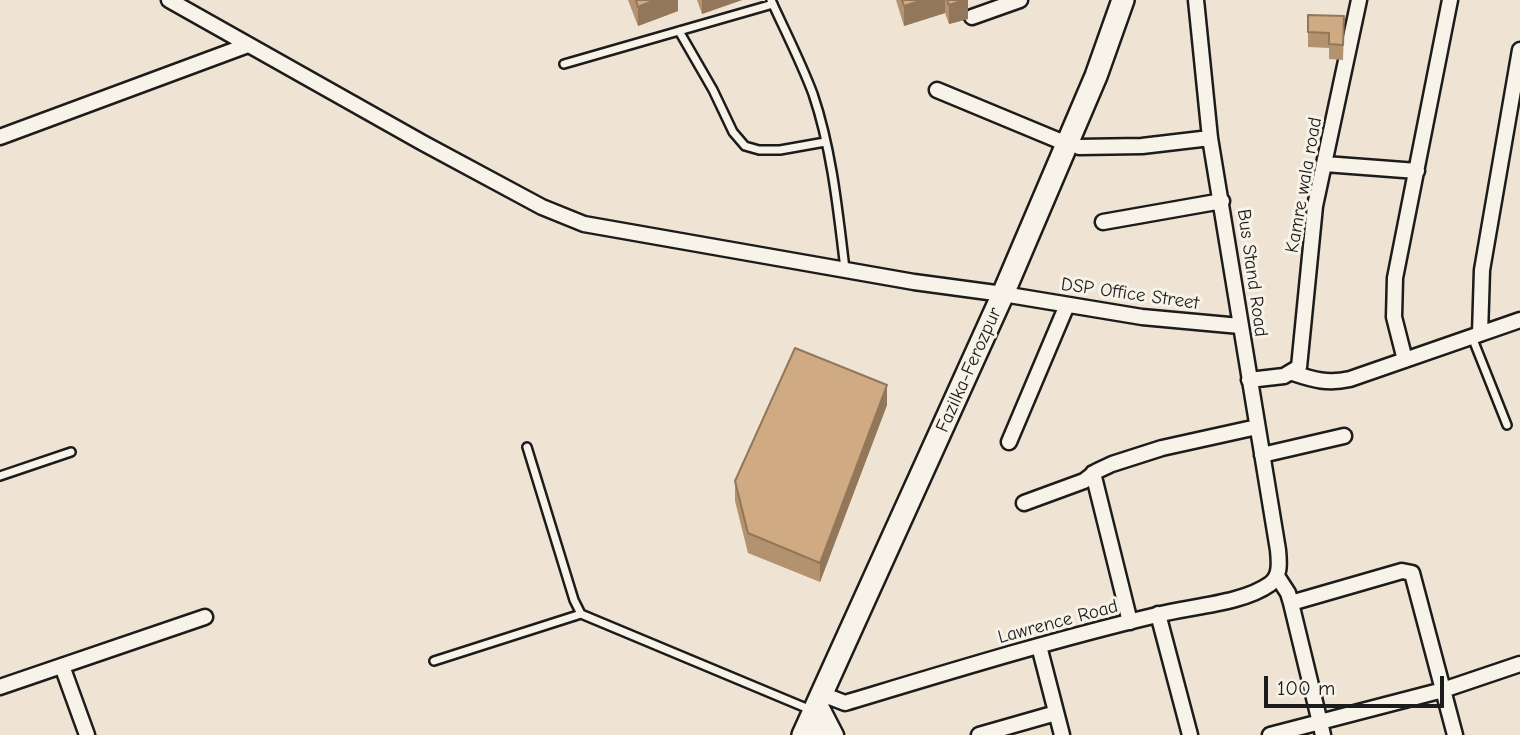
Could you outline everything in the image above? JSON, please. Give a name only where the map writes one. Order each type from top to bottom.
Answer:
[{"type":"main road","name":"Fazilka-Ferozpur","points":[[1073,146],[1123,0]]},
{"type":"main road","name":"Fazilka-Ferozpur","points":[[820,719],[1126,31],[1135,0]]},
{"type":"street","name":"DSP Office Street","points":[[169,0],[423,143],[542,207],[584,224],[845,270],[1142,317],[1240,326]]},
{"type":"street","points":[[972,17],[1020,0]]},
{"type":"street","name":"Bus Stand Road","points":[[1195,0],[1210,138],[1278,550],[1277,576]]},
{"type":"street","name":"Kamre wala road","points":[[1293,373],[1299,367],[1300,360],[1311,243],[1359,0]]},
{"type":"street","points":[[1405,360],[1394,317],[1394,286],[1450,0]]},
{"type":"street","points":[[0,137],[248,45]]},
{"type":"street","points":[[1476,335],[1482,270],[1520,50]]},
{"type":"street","points":[[937,90],[1073,146],[1142,146],[1210,138]]},
{"type":"street","points":[[1325,164],[1417,171]]},
{"type":"street","points":[[1103,222],[1222,201]]},
{"type":"street","points":[[1009,442],[1067,305]]},
{"type":"street","points":[[1249,380],[1293,373],[1318,382],[1333,383],[1520,320]]},
{"type":"street","points":[[1024,503],[1084,481],[1093,473],[1112,464],[1163,448],[1257,427]]},
{"type":"street","points":[[1262,455],[1343,436]]},
{"type":"street","points":[[1093,473],[1130,622]]},
{"type":"street","points":[[1291,603],[1402,571],[1412,573],[1455,735]]},
{"type":"street","points":[[1277,576],[1289,593],[1321,729]]},
{"type":"street","name":"Lawrence Road","points":[[820,719],[845,704],[1039,646],[1158,614],[1246,595],[1263,588],[1277,576]]},
{"type":"street","points":[[1158,614],[1190,735]]},
{"type":"street","points":[[0,687],[205,617]]},
{"type":"street","points":[[1039,646],[1062,735]]},
{"type":"street","points":[[1270,735],[1321,729],[1520,664]]},
{"type":"street","points":[[62,666],[87,735]]},
{"type":"street","points":[[979,735],[1056,713]]},
{"type":"lane","points":[[564,64],[679,32],[772,2],[813,95],[836,195],[845,270]]},
{"type":"lane","points":[[679,32],[713,90],[733,132],[745,146],[759,150],[780,150],[825,142]]},
{"type":"lane","points":[[1476,335],[1507,425]]},
{"type":"lane","points":[[527,447],[574,600],[581,614]]},
{"type":"lane","points":[[0,476],[71,452]]},
{"type":"lane","points":[[433,661],[581,614],[734,676],[820,719]]},
{"type":"building","points":[[636,0],[655,0],[638,7]]},
{"type":"building","points":[[902,0],[923,0],[904,6]]},
{"type":"building","points":[[947,0],[964,0],[949,5]]},
{"type":"building","points":[[1308,15],[1344,16],[1343,45],[1329,44],[1329,33],[1308,32]]},
{"type":"building","points":[[795,348],[887,385],[820,563],[748,533],[735,481]]}]
